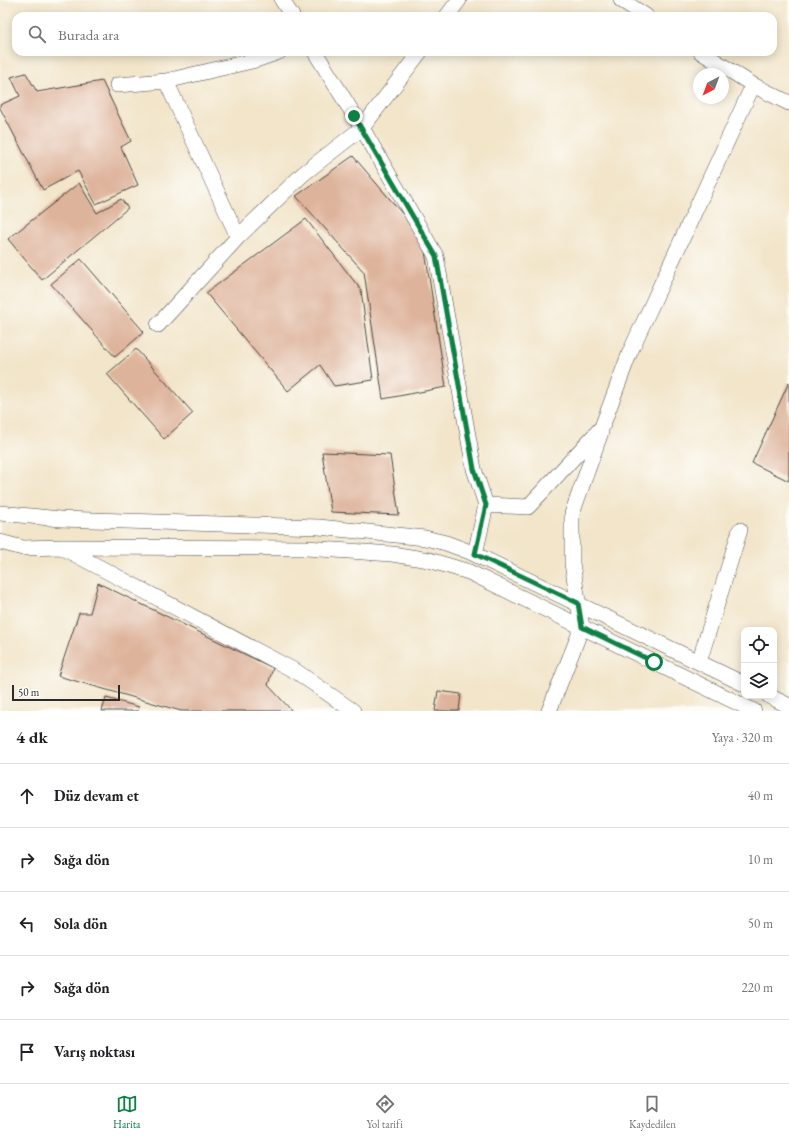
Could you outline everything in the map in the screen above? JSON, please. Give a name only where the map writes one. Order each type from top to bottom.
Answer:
[{"type":"street","points":[[282,0],[290,12]]},
{"type":"street","points":[[450,12],[459,0]]},
{"type":"street","points":[[621,0],[640,12]]},
{"type":"street","points":[[117,85],[166,81],[268,56]]},
{"type":"street","points":[[317,56],[362,128],[436,256],[474,469],[486,505],[475,554]]},
{"type":"street","points":[[158,325],[238,237],[303,174],[362,128],[417,56]]},
{"type":"street","points":[[707,56],[753,85],[789,103]]},
{"type":"street","points":[[166,81],[238,237]]},
{"type":"street","points":[[549,711],[582,627],[572,563],[572,514],[630,352],[753,85]]},
{"type":"street","points":[[486,505],[528,507],[602,427]]},
{"type":"street","points":[[0,513],[60,519],[319,527],[425,538],[446,543],[475,554],[741,683]]},
{"type":"street","points":[[699,662],[740,530]]},
{"type":"street","points":[[0,542],[23,548],[306,548],[392,554],[428,560],[469,572],[754,711]]},
{"type":"street","points":[[61,547],[297,672],[353,711]]},
{"type":"street","points":[[775,699],[789,706]]},
{"type":"building","points":[[26,73],[37,92],[102,81],[131,141],[121,147],[138,185],[96,204],[78,171],[43,190],[0,108],[0,105],[20,96],[11,77]]},
{"type":"building","points":[[353,156],[423,238],[446,387],[383,399],[364,272],[296,196]]},
{"type":"building","points":[[79,183],[97,213],[121,199],[128,208],[42,280],[8,239]]},
{"type":"building","points":[[306,219],[361,290],[373,380],[334,386],[320,365],[288,391],[206,293]]},
{"type":"building","points":[[81,259],[144,332],[115,357],[51,284]]},
{"type":"building","points":[[136,349],[193,413],[164,439],[107,374]]},
{"type":"building","points":[[789,382],[789,481],[752,463]]},
{"type":"building","points":[[322,452],[390,455],[399,515],[331,512]]},
{"type":"building","points":[[98,583],[273,668],[268,685],[292,711],[181,711],[58,676],[79,613],[90,613]]},
{"type":"building","points":[[438,691],[461,694],[459,711],[435,711]]},
{"type":"building","points":[[106,698],[139,707],[138,711],[102,711]]},
{"type":"route","points":[[354,116],[436,256],[474,469],[486,505],[475,554],[578,603],[582,627],[654,662]]}]
